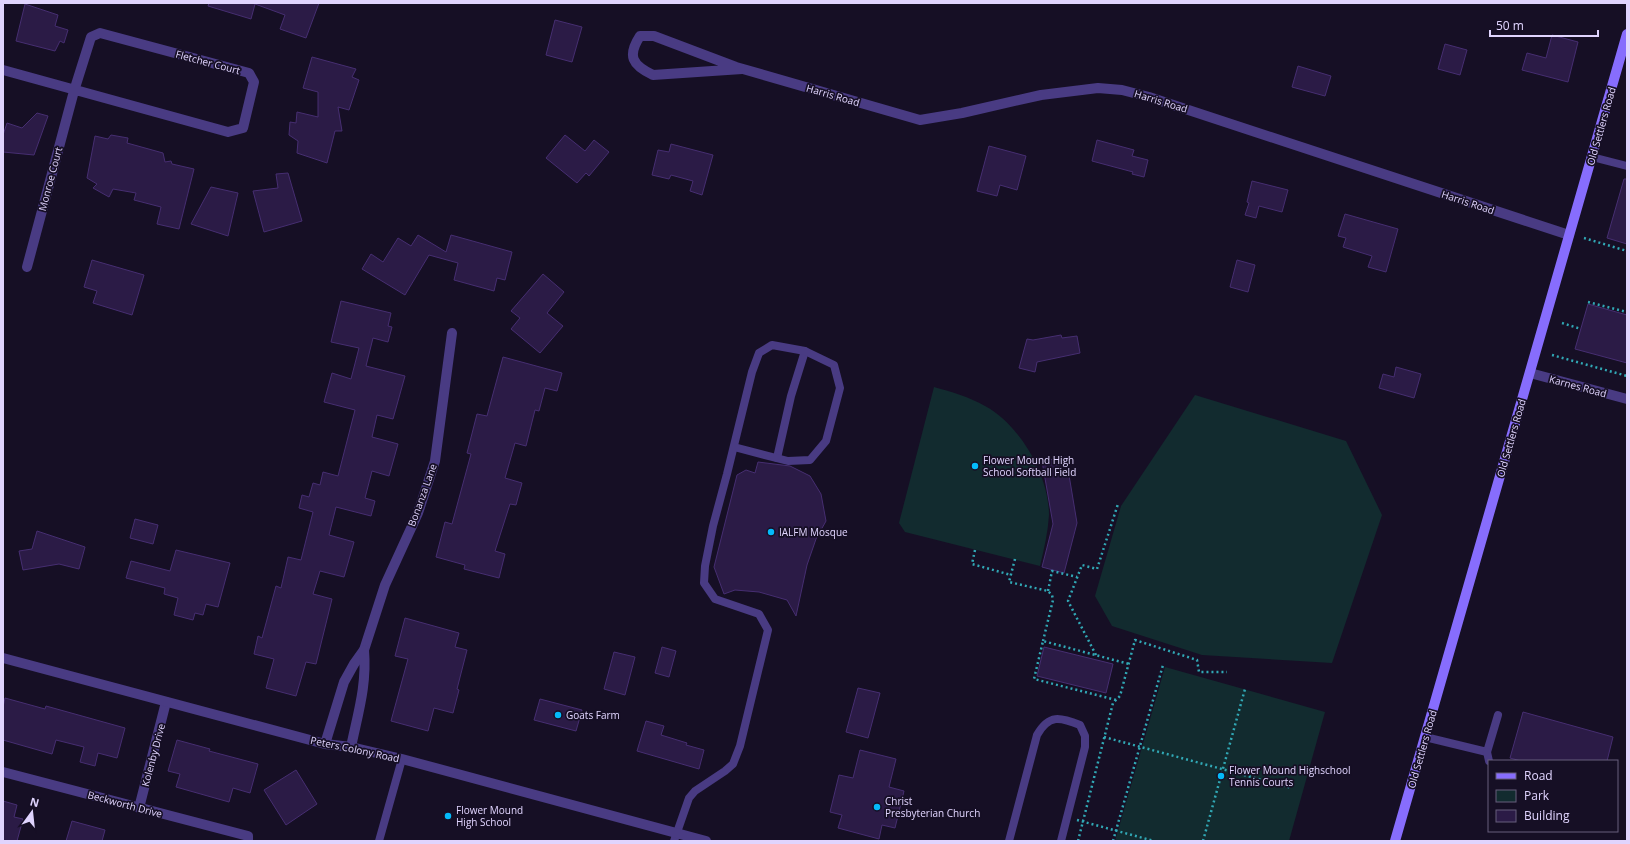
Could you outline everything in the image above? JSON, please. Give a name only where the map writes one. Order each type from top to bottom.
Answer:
[{"type":"main road","name":"Old Settlers Road","points":[[1395,841],[1627,34]]},
{"type":"street","name":"Fletcher Court","points":[[3,70],[74,91],[228,132],[243,128],[254,82],[249,73],[100,33],[91,37],[74,91]]},
{"type":"street","name":"Harris Road","points":[[742,69],[653,75],[642,70],[634,62],[632,54],[635,44],[640,36],[654,36],[742,69],[920,120],[962,114],[1042,95],[1098,88],[1122,90],[1149,97],[1569,235]]},
{"type":"street","name":"Monroe Court","points":[[27,267],[74,91]]},
{"type":"street","name":"Bonanza Lane","points":[[325,744],[344,682],[364,650],[386,584],[418,513],[435,461],[452,333]]},
{"type":"street","name":"Karnes Road","points":[[1530,373],[1627,399]]},
{"type":"street","name":"Bonanza Lane","points":[[351,747],[364,688],[366,669],[364,650]]},
{"type":"street","name":"Peters Colony Road","points":[[3,658],[325,744],[351,747],[402,759],[675,837],[706,841]]},
{"type":"street","name":"Kolenby Drive","points":[[139,808],[166,702]]},
{"type":"street","name":"Beckworth Drive","points":[[3,772],[248,839]]},
{"type":"lane","points":[[1592,157],[1627,166]]},
{"type":"lane","points":[[675,837],[689,798],[695,791],[733,764],[740,746],[768,630],[759,614],[715,599],[704,583],[705,566],[713,526],[752,372],[759,353],[772,345],[805,351],[834,365],[840,388],[838,396],[826,441],[810,460],[788,461],[734,447]]},
{"type":"lane","points":[[777,458],[790,396],[805,351]]},
{"type":"lane","points":[[1489,760],[1487,752],[1498,715]]},
{"type":"lane","points":[[1009,841],[1038,734],[1044,724],[1054,718],[1068,720],[1080,725],[1085,736],[1085,747],[1061,841]]},
{"type":"lane","points":[[1425,737],[1487,752]]},
{"type":"lane","points":[[379,841],[402,759]]},
{"type":"path","points":[[1584,238],[1627,251]]},
{"type":"path","points":[[1588,302],[1627,312]]},
{"type":"path","points":[[1562,323],[1581,329]]},
{"type":"path","points":[[1552,355],[1627,376]]},
{"type":"path","points":[[1096,655],[1068,601],[1082,565],[1096,569],[1118,504]]},
{"type":"path","points":[[975,550],[972,564],[1011,575]]},
{"type":"path","points":[[1015,560],[1009,582],[1048,591],[1052,595],[1053,600],[1034,679],[1117,700]]},
{"type":"path","points":[[1048,591],[1052,572],[1077,577]]},
{"type":"path","points":[[1078,841],[1113,704],[1120,696],[1135,640],[1197,660],[1200,672],[1227,672]]},
{"type":"path","points":[[1043,641],[1129,664]]},
{"type":"path","points":[[1113,841],[1163,665]]},
{"type":"path","points":[[1203,841],[1245,690]]},
{"type":"path","points":[[1104,738],[1292,788]]},
{"type":"path","points":[[1067,818],[1154,841]]},
{"type":"green space","name":"Flower Mound High School Softball Field","points":[[934,387],[973,400],[998,414],[1021,438],[1030,453],[1038,468],[1048,500],[1049,515],[1046,540],[1040,566],[905,532],[899,523]]},
{"type":"green space","points":[[1195,395],[1346,441],[1382,515],[1332,663],[1202,655],[1112,626],[1095,596],[1121,506]]},
{"type":"green space","name":"Flower Mound Highschool Tennis Courts","points":[[1165,667],[1325,712],[1289,841],[1115,841]]},
{"type":"building","points":[[209,3],[319,3],[306,38],[280,29],[285,15],[255,4],[251,19],[208,6]]},
{"type":"building","points":[[25,4],[58,15],[55,26],[68,30],[64,43],[60,41],[55,51],[16,41]]},
{"type":"building","points":[[555,20],[582,27],[572,62],[546,55]]},
{"type":"building","points":[[1552,35],[1578,42],[1568,82],[1522,70],[1527,53],[1546,58]]},
{"type":"building","points":[[1445,44],[1467,50],[1460,75],[1438,69]]},
{"type":"building","points":[[312,57],[356,69],[352,77],[359,80],[349,110],[338,107],[342,131],[335,131],[327,163],[297,153],[298,141],[289,135],[290,122],[296,123],[297,112],[318,117],[318,92],[303,88]]},
{"type":"building","points":[[1298,66],[1331,76],[1325,96],[1292,87]]},
{"type":"building","points":[[37,113],[48,116],[34,155],[3,152],[3,135],[7,123],[22,128]]},
{"type":"building","points":[[111,135],[128,138],[127,143],[163,153],[165,162],[171,161],[172,164],[194,169],[179,229],[157,224],[161,207],[134,200],[136,193],[113,189],[109,197],[93,188],[97,184],[87,178],[95,136],[108,139]]},
{"type":"building","points":[[565,135],[585,151],[594,140],[609,152],[589,176],[586,173],[577,183],[546,158]]},
{"type":"building","points":[[1097,140],[1134,150],[1132,156],[1148,160],[1144,177],[1132,174],[1133,172],[1092,161]]},
{"type":"building","points":[[671,144],[713,155],[702,195],[690,191],[693,181],[671,175],[669,179],[652,175],[658,150],[669,152]]},
{"type":"building","points":[[989,146],[1026,156],[1017,190],[1000,185],[997,196],[977,191]]},
{"type":"building","points":[[288,173],[302,221],[264,232],[253,191],[278,188],[276,174]]},
{"type":"building","points":[[1624,179],[1627,179],[1627,244],[1607,238]]},
{"type":"building","points":[[1252,181],[1288,190],[1282,212],[1259,206],[1256,218],[1245,215],[1249,203],[1247,202]]},
{"type":"building","points":[[211,187],[238,193],[228,236],[191,224]]},
{"type":"building","points":[[1345,214],[1398,229],[1386,272],[1368,267],[1372,256],[1343,247],[1346,238],[1338,236]]},
{"type":"building","points":[[418,235],[446,252],[451,235],[512,252],[505,280],[497,278],[494,291],[454,280],[458,263],[429,255],[405,295],[362,269],[371,254],[383,262],[398,238],[411,246]]},
{"type":"building","points":[[92,260],[144,275],[132,315],[93,303],[97,291],[84,287]]},
{"type":"building","points":[[1237,260],[1255,265],[1248,292],[1230,287]]},
{"type":"building","points":[[543,274],[564,292],[547,313],[563,326],[540,353],[511,329],[520,318],[511,311]]},
{"type":"building","points":[[341,301],[391,313],[388,326],[392,327],[388,342],[373,338],[366,366],[405,376],[393,419],[377,415],[372,437],[398,444],[389,476],[372,471],[365,498],[375,501],[371,516],[336,507],[329,535],[354,542],[344,577],[320,571],[313,594],[332,599],[316,664],[306,662],[296,696],[266,688],[274,659],[254,654],[258,636],[262,638],[276,586],[281,588],[288,557],[301,560],[313,512],[299,508],[302,495],[309,497],[313,483],[320,485],[323,472],[338,476],[355,410],[324,402],[332,373],[351,379],[359,348],[331,342]]},
{"type":"building","points":[[1588,304],[1627,315],[1627,363],[1575,349]]},
{"type":"building","points":[[1061,335],[1062,338],[1077,336],[1080,353],[1037,362],[1035,372],[1019,368],[1027,339],[1033,340]]},
{"type":"building","points":[[503,357],[562,373],[557,391],[545,388],[539,411],[535,410],[526,446],[515,443],[505,478],[522,483],[516,505],[510,504],[495,551],[505,554],[499,578],[464,569],[465,565],[436,557],[445,522],[452,524],[471,454],[467,453],[477,414],[487,416]]},
{"type":"building","points":[[1396,367],[1421,374],[1414,398],[1379,388],[1383,374],[1394,377]]},
{"type":"building","points":[[1066,457],[1077,523],[1064,573],[1042,567],[1053,524],[1042,461]]},
{"type":"building","name":"IALFM Mosque","points":[[758,462],[790,466],[810,476],[821,494],[826,521],[816,539],[807,565],[796,616],[787,600],[759,592],[735,590],[724,594],[714,567],[737,475],[746,470],[755,473]]},
{"type":"building","points":[[135,519],[158,525],[153,544],[130,538]]},
{"type":"building","points":[[37,531],[85,547],[79,569],[59,564],[23,570],[19,551],[32,549]]},
{"type":"building","points":[[176,550],[230,563],[218,607],[206,604],[203,615],[195,613],[193,620],[174,615],[178,598],[164,594],[165,588],[126,578],[131,561],[170,571]]},
{"type":"building","points":[[405,618],[459,633],[455,647],[467,650],[457,689],[459,690],[453,713],[434,708],[428,731],[391,721],[408,659],[395,656]]},
{"type":"building","points":[[662,647],[676,651],[669,677],[655,673]]},
{"type":"building","points":[[1044,647],[1113,664],[1106,693],[1037,676]]},
{"type":"building","points":[[614,652],[635,657],[625,695],[604,689]]},
{"type":"building","points":[[858,688],[880,693],[868,738],[846,732]]},
{"type":"building","points":[[5,698],[45,709],[46,706],[125,728],[117,758],[98,753],[95,766],[80,762],[84,747],[56,740],[52,754],[3,740],[3,707]]},
{"type":"building","name":"Goats Farm","points":[[540,699],[582,710],[576,731],[534,720]]},
{"type":"building","points":[[1523,712],[1613,737],[1607,760],[1517,760],[1510,758]]},
{"type":"building","points":[[646,721],[664,726],[661,735],[687,743],[686,745],[704,750],[699,769],[637,751]]},
{"type":"building","points":[[177,740],[210,749],[209,751],[258,764],[250,793],[233,788],[229,802],[176,787],[180,774],[168,771]]},
{"type":"building","points":[[860,750],[896,759],[889,787],[904,791],[895,828],[882,825],[879,839],[838,828],[842,815],[830,812],[839,775],[853,778]]},
{"type":"building","points":[[296,770],[317,804],[286,825],[264,790]]},
{"type":"building","points":[[3,801],[17,805],[14,817],[23,819],[17,841],[3,841]]},
{"type":"building","points":[[72,821],[105,830],[102,841],[66,841]]},
{"type":"place","name":"Flower Mound High School Softball Field","points":[[975,466]]},
{"type":"place","name":"IALFM Mosque","points":[[771,532]]},
{"type":"place","name":"Goats Farm","points":[[558,715]]},
{"type":"place","name":"Flower Mound Highschool Tennis Courts","points":[[1221,776]]},
{"type":"place","name":"Christ Presbyterian Church","points":[[877,807]]},
{"type":"place","name":"Flower Mound High School","points":[[448,816]]}]
